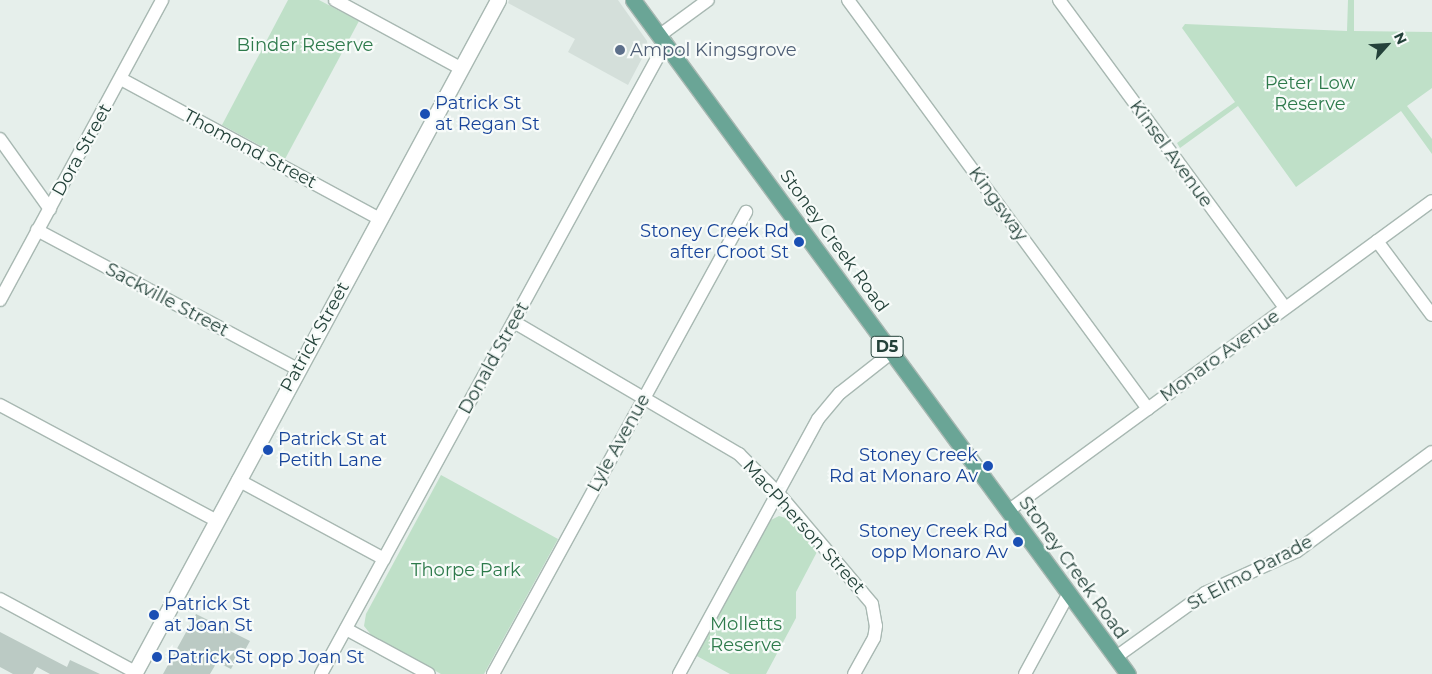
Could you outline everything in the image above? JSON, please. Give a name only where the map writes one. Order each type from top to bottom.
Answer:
[{"type":"main road","name":"Stoney Creek Road","points":[[633,0],[1128,674]]},
{"type":"street","name":"Dora Street","points":[[0,300],[162,0]]},
{"type":"street","points":[[335,0],[460,68]]},
{"type":"street","name":"Patrick Street","points":[[135,673],[297,369],[498,0]]},
{"type":"street","points":[[663,39],[708,0]]},
{"type":"street","name":"Kingsway","points":[[848,0],[1148,409]]},
{"type":"street","name":"Kinsel Avenue","points":[[1059,0],[1285,308]]},
{"type":"street","name":"Donald Street","points":[[321,674],[514,322],[663,39]]},
{"type":"street","name":"Thomond Street","points":[[121,79],[380,219]]},
{"type":"street","points":[[0,139],[50,209]]},
{"type":"street","name":"Monaro Avenue","points":[[1008,511],[1432,200]]},
{"type":"street","name":"Lyle Avenue","points":[[493,674],[746,212]]},
{"type":"street","name":"Sackville Street","points":[[38,230],[297,369]]},
{"type":"street","points":[[1377,240],[1432,315]]},
{"type":"street","name":"MacPherson Street","points":[[514,322],[739,454],[778,493],[872,604],[876,626],[874,638],[854,674]]},
{"type":"street","points":[[679,674],[827,406],[892,353]]},
{"type":"street","points":[[0,405],[217,521]]},
{"type":"street","name":"St Elmo Parade","points":[[1116,657],[1205,593],[1297,551],[1430,459]]},
{"type":"street","points":[[238,480],[384,559]]},
{"type":"street","points":[[1025,674],[1069,593]]},
{"type":"street","points":[[0,599],[135,673]]},
{"type":"street","points":[[346,629],[429,674]]},
{"type":"shaded area","points":[[509,0],[618,0],[647,41],[648,47],[628,85],[568,52],[575,39],[508,3]]},
{"type":"green space","name":"Binder Reserve","points":[[288,0],[319,0],[359,21],[285,159],[222,125]]},
{"type":"green space","name":"Peter Low Reserve","points":[[1348,0],[1354,0],[1354,31],[1432,32],[1432,88],[1407,106],[1432,139],[1432,154],[1401,111],[1296,187],[1238,106],[1180,148],[1177,143],[1235,102],[1182,28],[1185,24],[1347,31]]},
{"type":"green space","name":"Thorpe Park","points":[[441,475],[558,539],[484,674],[441,674],[372,636],[364,626],[366,614]]},
{"type":"green space","name":"Molletts Reserve","points":[[779,516],[792,520],[818,550],[796,592],[796,618],[766,674],[730,674],[695,655],[769,521]]},
{"type":"building","points":[[196,614],[250,641],[244,652],[241,651],[231,669],[217,662],[210,674],[163,674]]},
{"type":"building","points":[[0,632],[67,667],[70,660],[100,674],[50,674],[37,667],[33,674],[13,674],[0,667]]},
{"type":"place","name":"Ampol Kingsgrove","points":[[620,50]]},
{"type":"place","name":"Patrick St at Regan St","points":[[425,114]]},
{"type":"place","name":"Stoney Creek Rd after Croot St","points":[[799,242]]},
{"type":"place","name":"Patrick St at Petith Lane","points":[[268,450]]},
{"type":"place","name":"Stoney Creek Rd at Monaro Av","points":[[988,466]]},
{"type":"place","name":"Stoney Creek Rd opp Monaro Av","points":[[1018,542]]},
{"type":"place","name":"Patrick St at Joan St","points":[[154,615]]},
{"type":"place","name":"Patrick St opp Joan St","points":[[157,657]]}]
